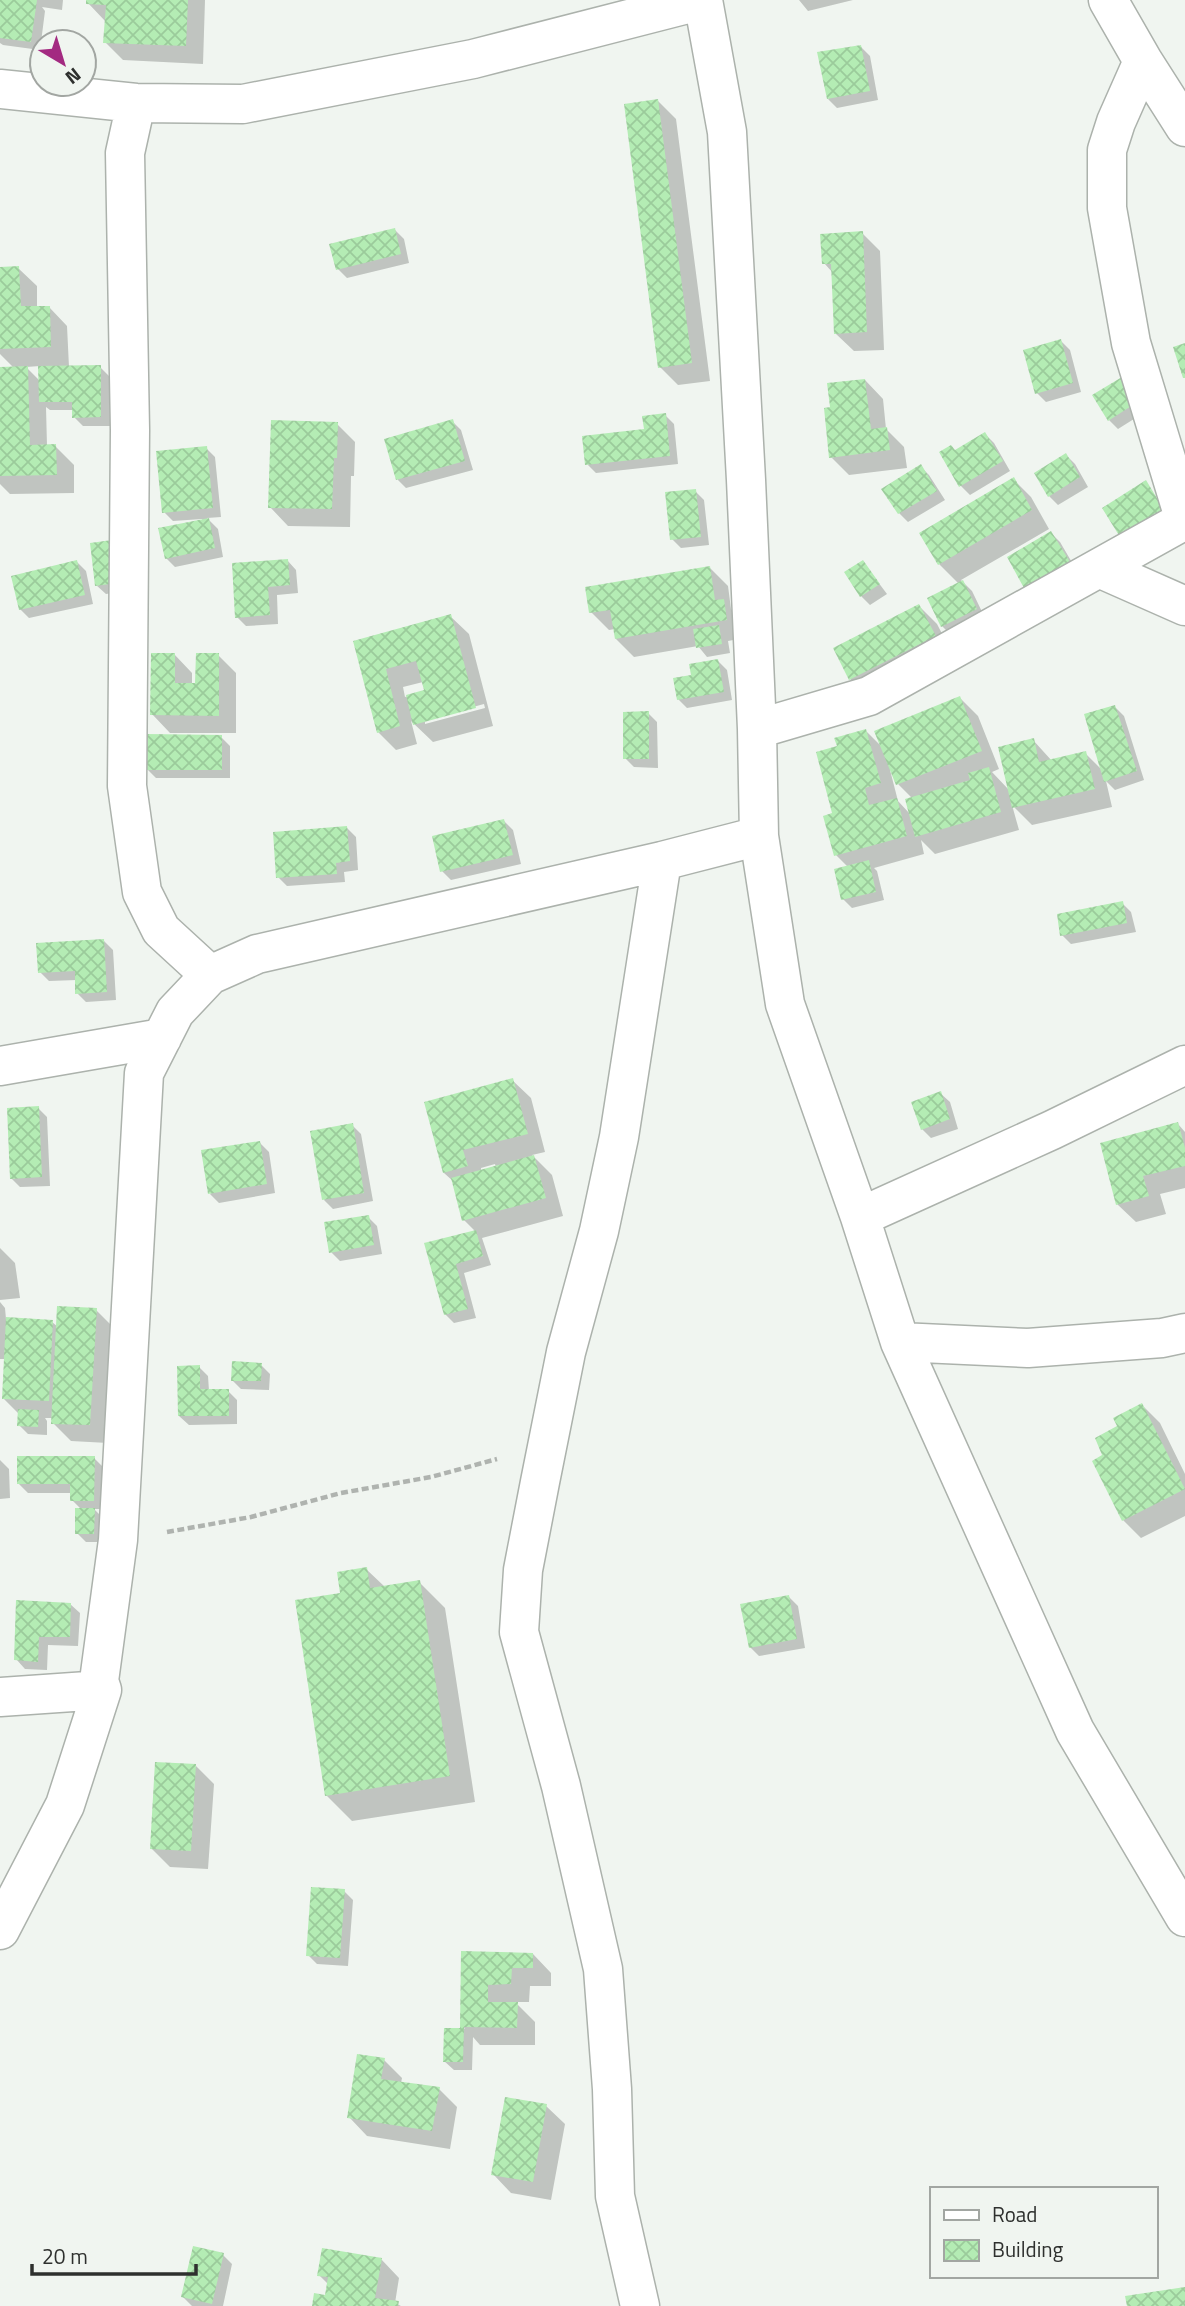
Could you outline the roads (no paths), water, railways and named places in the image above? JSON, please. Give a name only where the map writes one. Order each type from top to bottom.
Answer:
[{"type":"street","points":[[0,89],[136,103],[243,104],[473,59],[703,0],[727,132],[757,729],[759,836],[785,1004],[860,1217],[900,1342],[1075,1731],[1185,1917]]},
{"type":"street","points":[[1108,0],[1185,127]]},
{"type":"street","points":[[757,729],[870,696],[1185,521],[1131,343],[1107,208],[1107,150],[1116,122],[1143,61]]},
{"type":"street","points":[[136,103],[125,153],[130,430],[127,786],[142,892],[160,930],[210,975]]},
{"type":"street","points":[[1099,568],[1185,606]]},
{"type":"street","points":[[0,1930],[65,1805],[102,1690],[99,1681],[118,1540],[144,1073],[175,1012],[210,975],[257,954],[662,861],[759,836]]},
{"type":"street","points":[[640,2306],[615,2196],[612,2089],[603,1969],[561,1786],[519,1632],[523,1570],[566,1352],[599,1231],[619,1137],[662,861]]},
{"type":"street","points":[[0,1066],[162,1038]]},
{"type":"street","points":[[860,1217],[1052,1130],[1185,1065]]},
{"type":"street","points":[[900,1342],[1028,1348],[1161,1338],[1185,1333]]},
{"type":"street","points":[[0,1697],[102,1690]]}]
